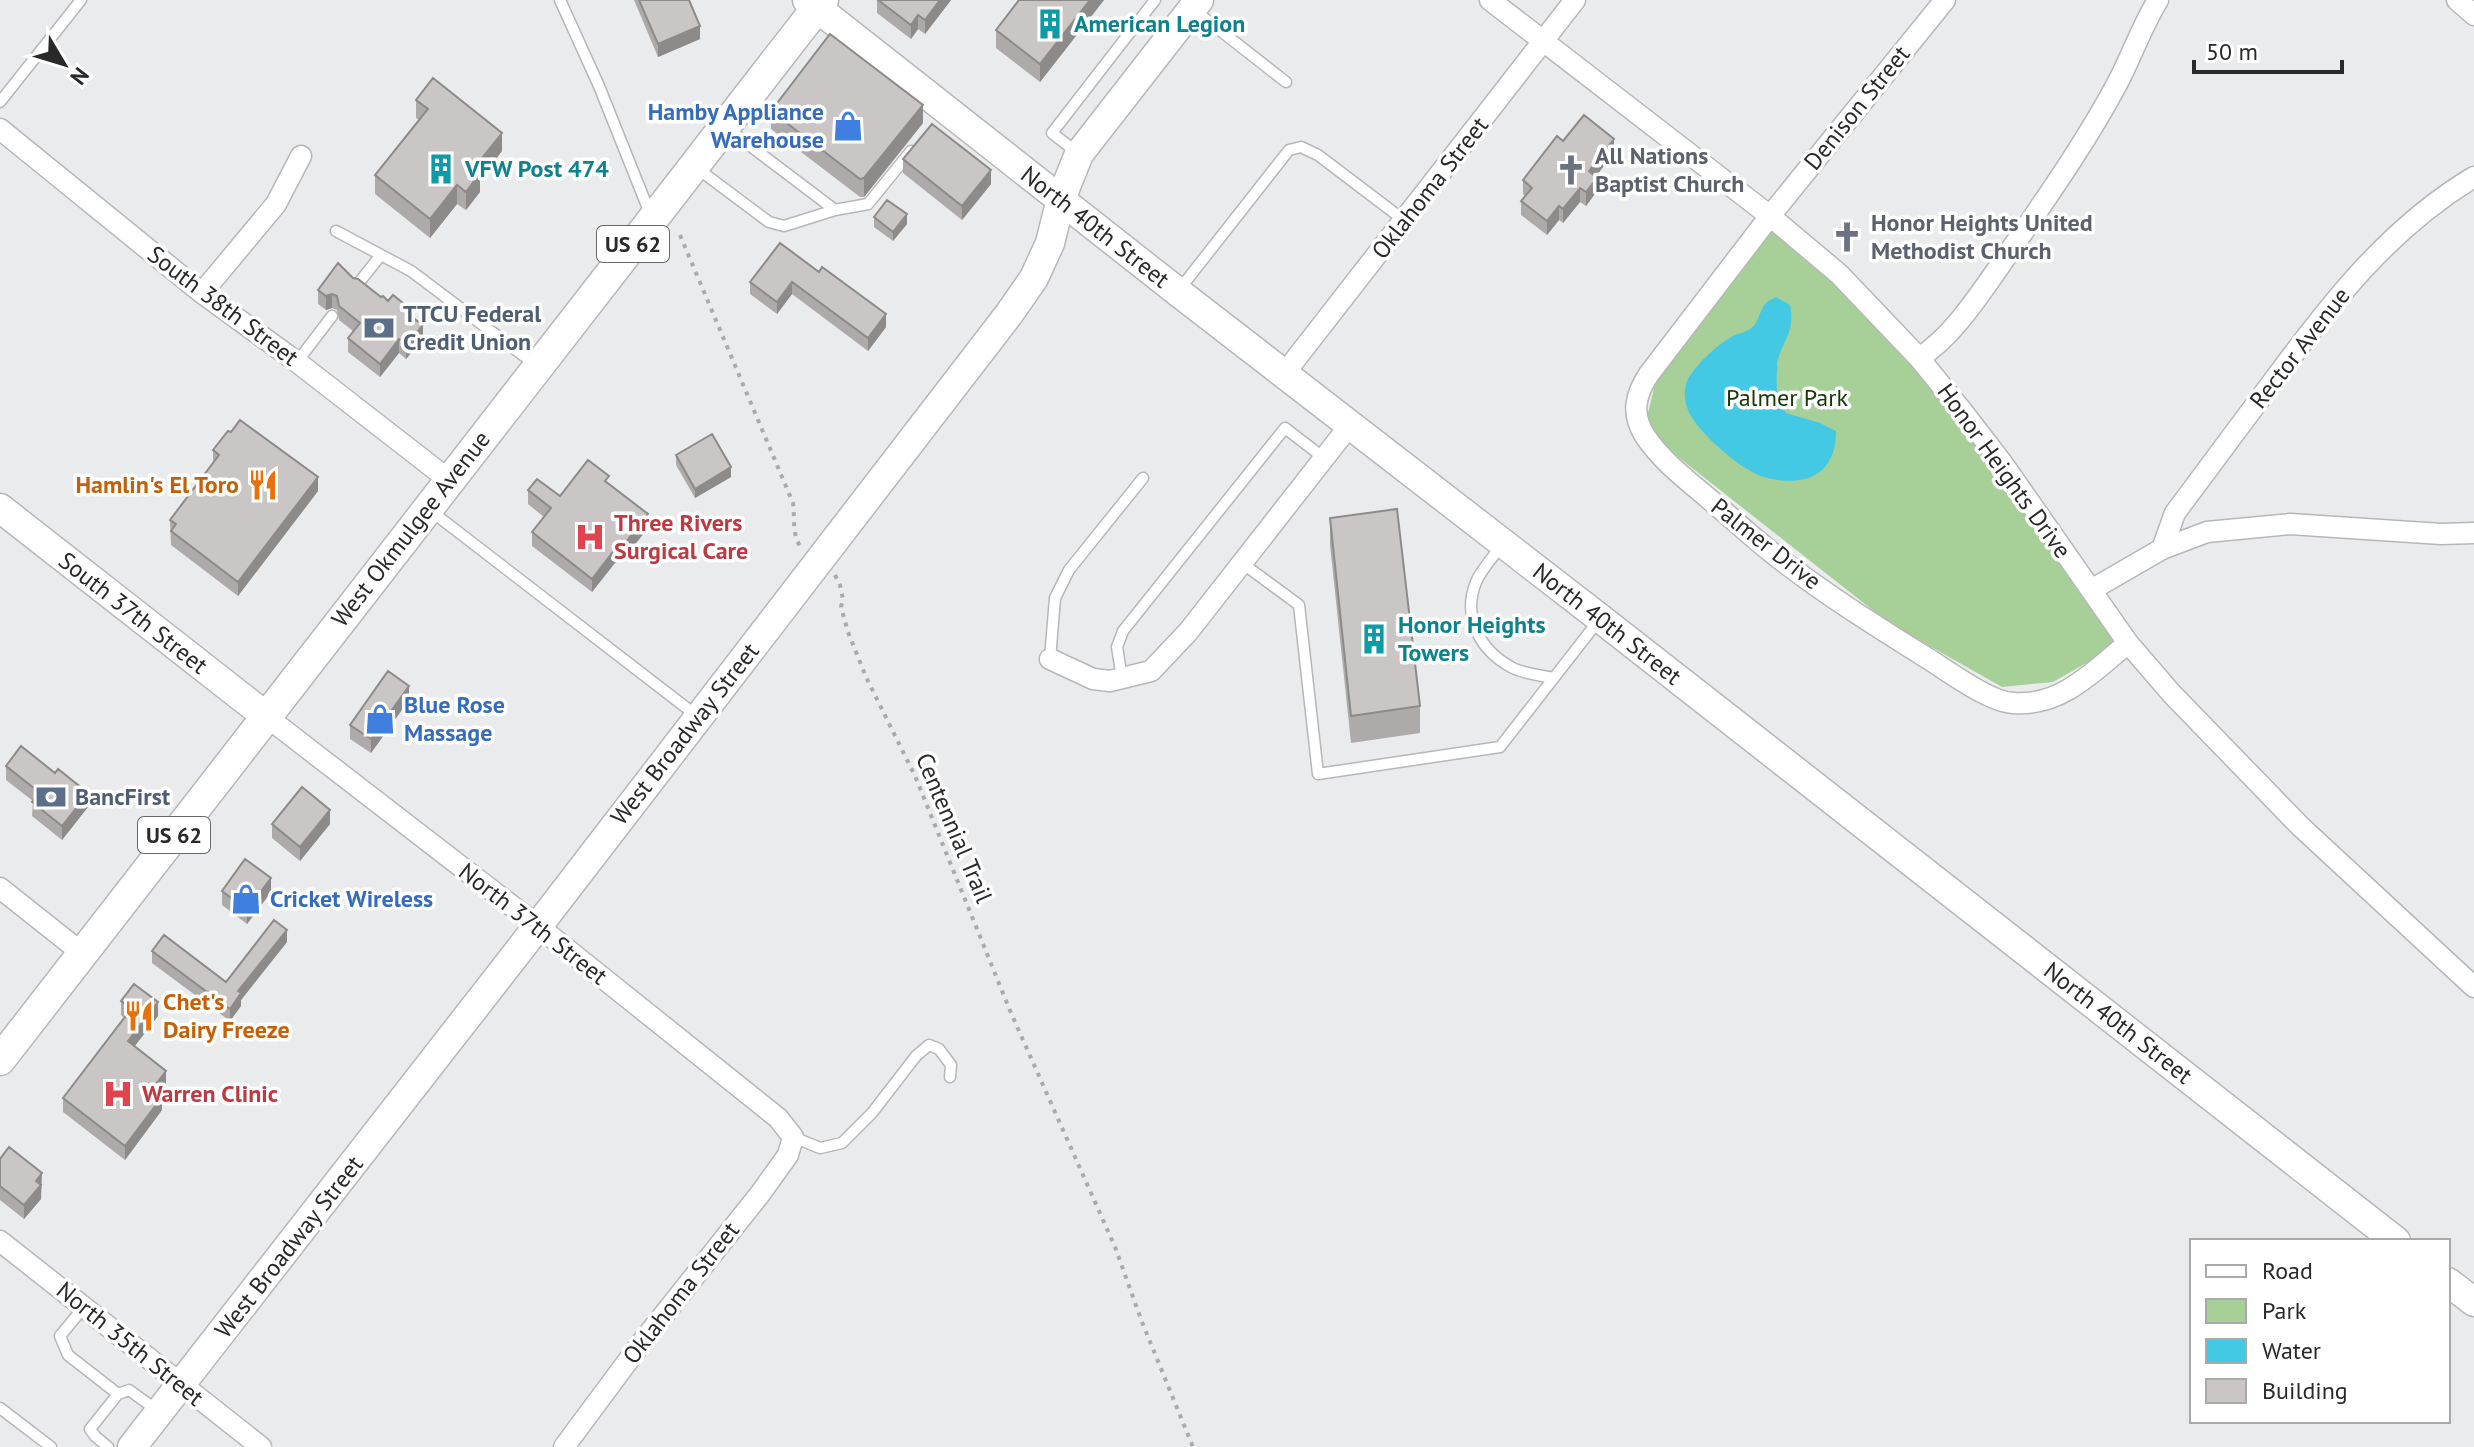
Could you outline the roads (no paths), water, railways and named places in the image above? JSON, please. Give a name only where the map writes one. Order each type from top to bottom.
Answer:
[{"type":"main road","name":"West Okmulgee Avenue","points":[[0,1060],[725,126],[816,3]]},
{"type":"street","name":"Honor Heights Drive","points":[[1490,0],[1770,216],[1839,274],[1919,358],[2003,464],[2128,643],[2172,694],[2300,826],[2471,980]]},
{"type":"street","name":"Oklahoma Street","points":[[1284,374],[1575,0]]},
{"type":"street","name":"Denison Street","points":[[1770,216],[1945,0]]},
{"type":"street","points":[[1919,358],[1937,347],[1989,281],[2033,217],[2117,83],[2158,0]]},
{"type":"street","points":[[2457,0],[2474,15]]},
{"type":"street","name":"North 40th Street","points":[[816,3],[941,115],[1061,199],[2393,1239]]},
{"type":"street","name":"West Broadway Street","points":[[132,1447],[1000,326],[1034,278],[1050,243],[1061,199],[1079,154],[1196,4]]},
{"type":"street","name":"South 38th Street","points":[[0,129],[202,293],[449,480]]},
{"type":"street","points":[[202,293],[276,204],[301,156]]},
{"type":"street","name":"Rector Avenue","points":[[2162,549],[2175,513],[2326,310],[2417,216],[2474,177]]},
{"type":"street","name":"Palmer Drive","points":[[1770,216],[1637,392],[1637,415],[1644,434],[1668,464],[1771,552],[1964,682],[1995,698],[2010,703],[2036,703],[2059,696],[2128,643]]},
{"type":"street","points":[[1050,659],[1093,679],[1110,681],[1145,674],[1156,667],[1188,632],[1350,425]]},
{"type":"street","name":"South 37th Street","points":[[0,509],[267,717]]},
{"type":"street","points":[[2091,590],[2162,549],[2207,532],[2290,524],[2441,534],[2474,533]]},
{"type":"street","name":"North 37th Street","points":[[267,717],[538,926],[778,1118],[793,1137]]},
{"type":"street","points":[[0,888],[82,953]]},
{"type":"street","name":"Oklahoma Street","points":[[564,1447],[639,1346],[760,1194],[788,1155],[793,1137]]},
{"type":"street","name":"North 35th Street","points":[[0,1241],[261,1447]]},
{"type":"street","points":[[2450,1284],[2474,1302]]},
{"type":"lane","points":[[0,102],[81,0]]},
{"type":"lane","points":[[560,0],[599,86],[652,219]]},
{"type":"lane","points":[[1079,154],[1052,133],[1155,0]]},
{"type":"lane","points":[[1196,4],[1286,82]]},
{"type":"lane","points":[[1142,17],[1169,39]]},
{"type":"lane","points":[[725,126],[835,210]]},
{"type":"lane","points":[[694,166],[769,222],[784,226],[835,210],[868,204],[916,144]]},
{"type":"lane","points":[[1178,292],[1289,150],[1301,147],[1318,155],[1405,221]]},
{"type":"lane","points":[[336,231],[411,271],[538,366]]},
{"type":"lane","points":[[357,285],[381,255]]},
{"type":"lane","points":[[297,362],[332,316]]},
{"type":"lane","points":[[1122,679],[1117,647],[1123,631],[1285,428],[1324,458]]},
{"type":"lane","points":[[1050,659],[1055,598],[1069,570],[1143,478]]},
{"type":"lane","points":[[427,507],[699,717]]},
{"type":"lane","points":[[1503,543],[1476,581],[1470,609],[1478,636],[1489,652],[1513,669],[1553,678]]},
{"type":"lane","points":[[1242,563],[1299,605],[1318,774],[1500,747],[1601,619]]},
{"type":"lane","points":[[793,1137],[820,1148],[842,1143],[872,1113],[916,1056],[929,1045],[939,1049],[951,1065],[950,1077]]},
{"type":"lane","points":[[84,1307],[60,1336],[68,1355],[118,1394]]},
{"type":"lane","points":[[108,1447],[90,1429],[118,1394],[129,1390],[160,1412]]},
{"type":"lane","points":[[0,1408],[51,1447]]},
{"type":"water","points":[[1776,297],[1790,305],[1791,314],[1790,327],[1777,363],[1780,402],[1786,413],[1836,431],[1835,446],[1824,468],[1815,475],[1792,481],[1764,477],[1736,461],[1698,426],[1685,398],[1686,384],[1699,364],[1727,339],[1753,327],[1767,302]]},
{"type":"place","name":"American Legion","points":[[1050,24]]},
{"type":"place","name":"Hamby Appliance Warehouse","points":[[848,126]]},
{"type":"place","name":"VFW Post 474","points":[[441,169]]},
{"type":"place","name":"All Nations Baptist Church","points":[[1571,170]]},
{"type":"place","name":"Honor Heights United Methodist Church","points":[[1847,237]]},
{"type":"place","name":"TTCU Federal Credit Union","points":[[379,328]]},
{"type":"place","name":"Hamlin's El Toro","points":[[263,485]]},
{"type":"place","name":"Three Rivers Surgical Care","points":[[590,537]]},
{"type":"place","name":"Honor Heights Towers","points":[[1374,639]]},
{"type":"place","name":"Blue Rose Massage","points":[[380,719]]},
{"type":"place","name":"BancFirst","points":[[51,797]]},
{"type":"place","name":"Cricket Wireless","points":[[246,899]]},
{"type":"place","name":"Chet's Dairy Freeze","points":[[139,1016]]},
{"type":"place","name":"Warren Clinic","points":[[118,1094]]},
{"type":"park label","name":"Palmer Park","points":[[1787,398]]}]
